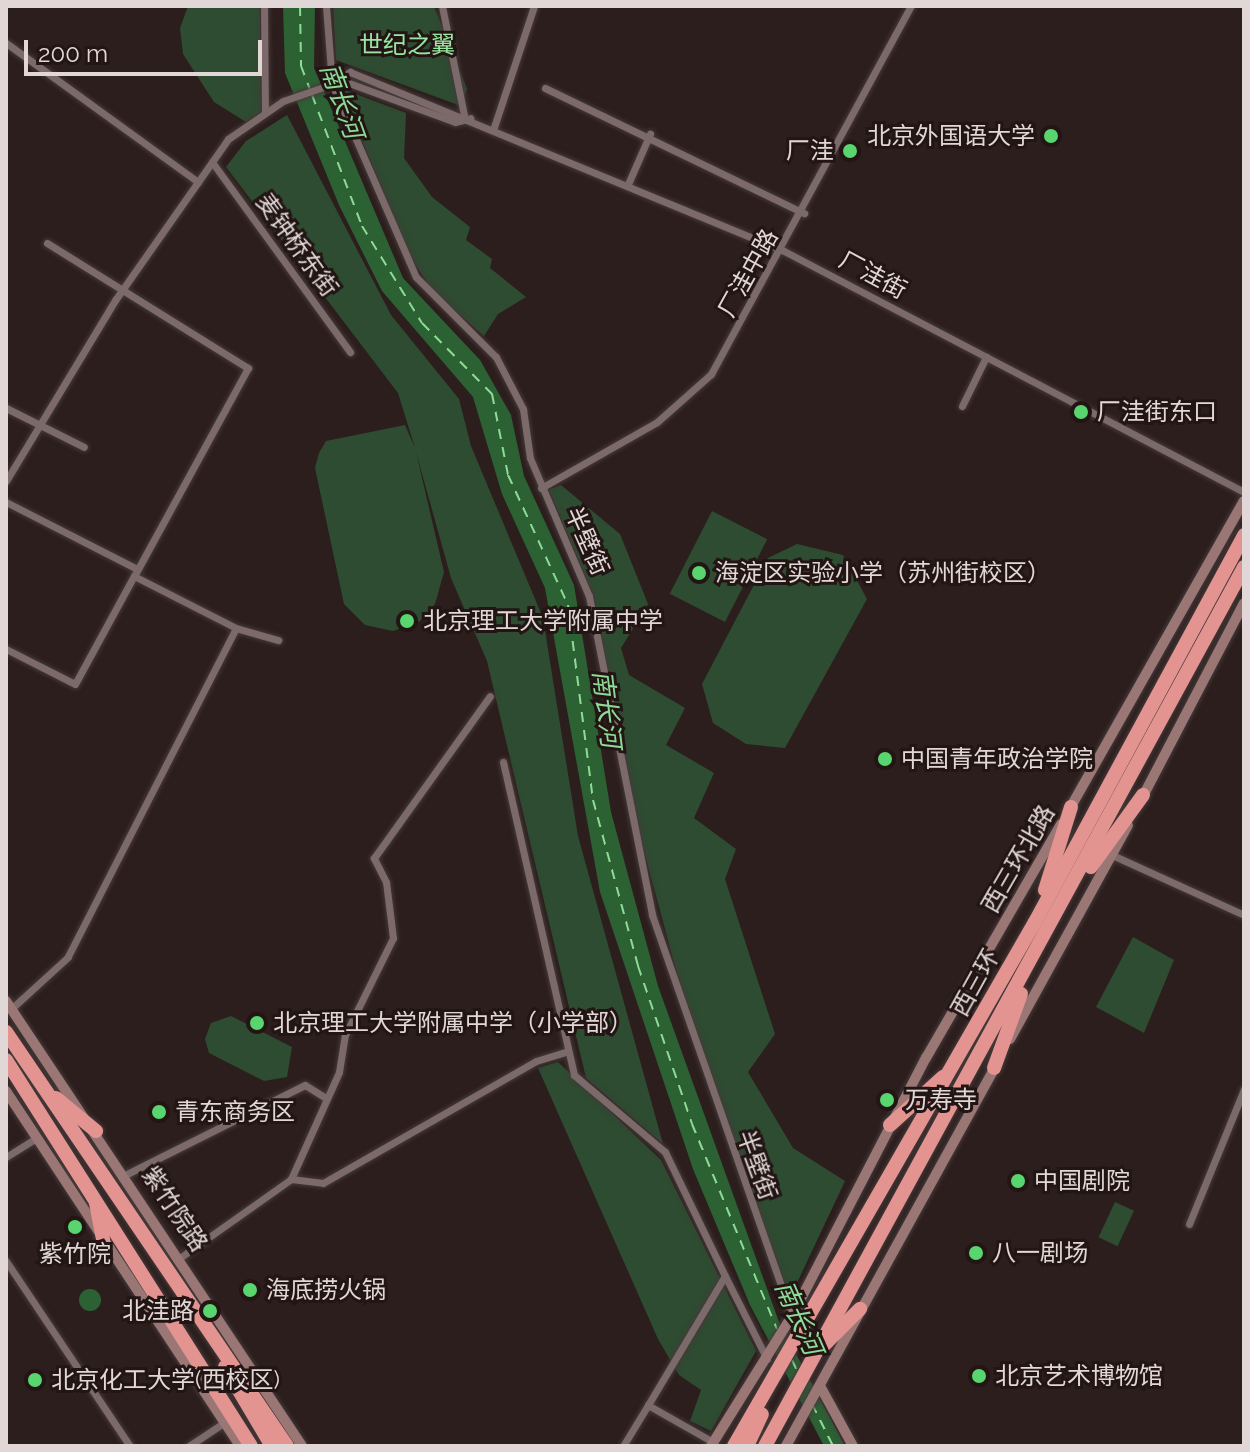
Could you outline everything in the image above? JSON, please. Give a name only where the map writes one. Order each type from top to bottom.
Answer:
[{"type":"highway","name":"西三环","points":[[765,1446],[788,1395],[1058,912],[1244,535]]},
{"type":"highway","name":"西三环","points":[[734,1446],[780,1373],[1035,922],[1244,567]]},
{"type":"highway","points":[[1058,912],[1143,795]]},
{"type":"highway","points":[[1035,922],[1071,807]]},
{"type":"highway","points":[[994,1068],[1040,945]]},
{"type":"highway","name":"紫竹院路","points":[[6,1032],[204,1329],[263,1438]]},
{"type":"highway","name":"紫竹院路","points":[[6,1060],[189,1338],[228,1419],[263,1438],[287,1446]]},
{"type":"highway","points":[[890,1125],[952,1068]]},
{"type":"highway","points":[[42,1087],[96,1131]]},
{"type":"highway","points":[[94,1194],[103,1240]]},
{"type":"highway","points":[[808,1361],[860,1309]]},
{"type":"highway","points":[[189,1338],[263,1438],[300,1446]]},
{"type":"highway","points":[[747,1446],[780,1373]]},
{"type":"highway","points":[[206,1393],[228,1419]]},
{"type":"highway","points":[[756,1446],[788,1395]]},
{"type":"street","points":[[264,6],[265,113]]},
{"type":"street","name":"半壁街","points":[[326,6],[328,85],[416,277],[511,380],[541,488],[589,596],[619,771],[657,930],[790,1319]]},
{"type":"street","points":[[442,6],[468,116]]},
{"type":"street","points":[[494,127],[534,6]]},
{"type":"street","name":"厂洼中路","points":[[541,488],[685,402],[732,345],[911,6]]},
{"type":"street","points":[[6,43],[198,182]]},
{"type":"street","name":"厂洼街","points":[[328,85],[350,72],[468,116],[784,251],[1244,492]]},
{"type":"street","points":[[6,481],[121,291],[228,139],[283,101],[328,85]]},
{"type":"street","points":[[545,88],[650,134],[804,213]]},
{"type":"street","points":[[628,184],[650,134]]},
{"type":"street","name":"麦钟桥东街","points":[[212,162],[350,352]]},
{"type":"street","points":[[6,649],[75,684],[248,368],[47,243]]},
{"type":"street","points":[[962,406],[986,357]]},
{"type":"street","points":[[6,408],[84,447]]},
{"type":"street","name":"西三环北路","points":[[712,1444],[790,1319],[890,1125],[1244,501]]},
{"type":"street","points":[[6,502],[236,628],[278,640]]},
{"type":"street","points":[[786,1446],[1112,855],[1244,603]]},
{"type":"street","points":[[9,1005],[68,957],[236,628]]},
{"type":"street","points":[[181,1257],[291,1179],[326,1098],[345,1035],[393,938],[386,882],[374,858],[490,696]]},
{"type":"street","points":[[503,762],[566,1052],[586,1087],[665,1152],[767,1359]]},
{"type":"street","points":[[1112,855],[1244,915]]},
{"type":"street","name":"紫竹院路","points":[[9,1005],[181,1257],[300,1446]]},
{"type":"street","points":[[291,1179],[323,1183],[536,1061],[566,1052]]},
{"type":"street","points":[[125,1175],[305,1085],[326,1098]]},
{"type":"street","points":[[1189,1224],[1244,1089]]},
{"type":"street","points":[[6,1091],[206,1393]]},
{"type":"street","points":[[6,1157],[36,1138]]},
{"type":"street","points":[[6,1261],[130,1446]]},
{"type":"street","points":[[623,1446],[725,1276]]},
{"type":"street","points":[[820,1386],[853,1446]]},
{"type":"street","points":[[648,1405],[712,1444]]},
{"type":"street","points":[[189,1446],[228,1419]]},
{"type":"street","name":"紫竹院路","points":[[228,1419],[240,1446]]},
{"type":"green space","points":[[188,6],[260,6],[261,112],[246,122],[214,102],[183,54],[180,28]]},
{"type":"green space","name":"世纪之翼","points":[[333,6],[434,6],[467,89],[461,106],[336,60]]},
{"type":"green space","points":[[340,88],[406,113],[404,158],[432,197],[470,227],[466,240],[492,259],[490,268],[526,297],[498,314],[484,336],[433,291],[411,258]]},
{"type":"green space","points":[[287,115],[391,315],[459,399],[471,446],[543,618],[578,836],[663,1144],[586,1078],[487,661],[451,578],[416,452],[444,572],[435,604],[420,621],[393,631],[365,625],[344,604],[315,468],[319,453],[326,441],[405,425],[415,448],[398,393],[226,167],[246,141]]},
{"type":"green space","points":[[561,485],[620,534],[648,604],[621,648],[629,675],[685,708],[666,745],[714,773],[694,818],[736,849],[725,879],[775,1034],[748,1072],[793,1148],[845,1181],[789,1300],[679,981],[634,814],[594,598],[549,490]]},
{"type":"green space","points":[[712,511],[767,539],[725,622],[670,594]]},
{"type":"green space","points":[[797,544],[843,555],[867,599],[785,748],[746,744],[713,723],[702,684],[768,558]]},
{"type":"green space","points":[[1133,937],[1174,960],[1144,1033],[1096,1007]]},
{"type":"green space","points":[[231,1016],[292,1047],[287,1077],[264,1081],[209,1053],[205,1039],[211,1023]]},
{"type":"green space","points":[[558,1062],[661,1160],[756,1351],[711,1431],[690,1421],[701,1390],[679,1375],[658,1339],[538,1068]]},
{"type":"green space","points":[[1115,1202],[1134,1211],[1118,1246],[1099,1237]]},
{"type":"shaded area","points":[[283,6],[315,6],[314,68],[403,278],[480,360],[511,415],[524,476],[574,585],[611,812],[658,986],[779,1322],[845,1446],[824,1446],[750,1305],[693,1169],[600,892],[545,588],[502,494],[473,397],[382,291],[339,205],[285,73]]},
{"type":"shaded area","points":[[90,1289],[98,1292],[101,1300],[98,1308],[90,1311],[82,1308],[79,1300],[82,1292]]},
{"type":"ferry route","points":[[300,6],[301,66],[310,89]]},
{"type":"ferry route","points":[[312,95],[362,226],[422,323],[492,394],[508,475],[568,605],[593,800],[638,966],[692,1124],[777,1329]]},
{"type":"ferry route","points":[[792,1360],[798,1373]]},
{"type":"ferry route","points":[[812,1404],[833,1446]]},
{"type":"place","name":"北京外国语大学","points":[[1051,136]]},
{"type":"place","name":"厂洼","points":[[850,151]]},
{"type":"place","name":"厂洼街东口","points":[[1081,412]]},
{"type":"place","name":"海淀区实验小学（苏州街校区）","points":[[699,573]]},
{"type":"place","name":"北京理工大学附属中学","points":[[407,621]]},
{"type":"place","name":"中国青年政治学院","points":[[885,759]]},
{"type":"place","name":"北京理工大学附属中学（小学部）","points":[[257,1023]]},
{"type":"place","name":"万寿寺","points":[[887,1100]]},
{"type":"place","name":"青东商务区","points":[[159,1112]]},
{"type":"place","name":"中国剧院","points":[[1018,1181]]},
{"type":"place","name":"紫竹院","points":[[75,1227]]},
{"type":"place","name":"八一剧场","points":[[976,1253]]},
{"type":"place","name":"海底捞火锅","points":[[250,1290]]},
{"type":"place","name":"北洼路","points":[[210,1311]]},
{"type":"place","name":"北京艺术博物馆","points":[[979,1376]]},
{"type":"place","name":"北京化工大学(西校区)","points":[[35,1380]]},
{"type":"water label","name":"南长河","points":[[341,101]]},
{"type":"water label","name":"南长河","points":[[606,709]]},
{"type":"water label","name":"南长河","points":[[798,1318]]}]
